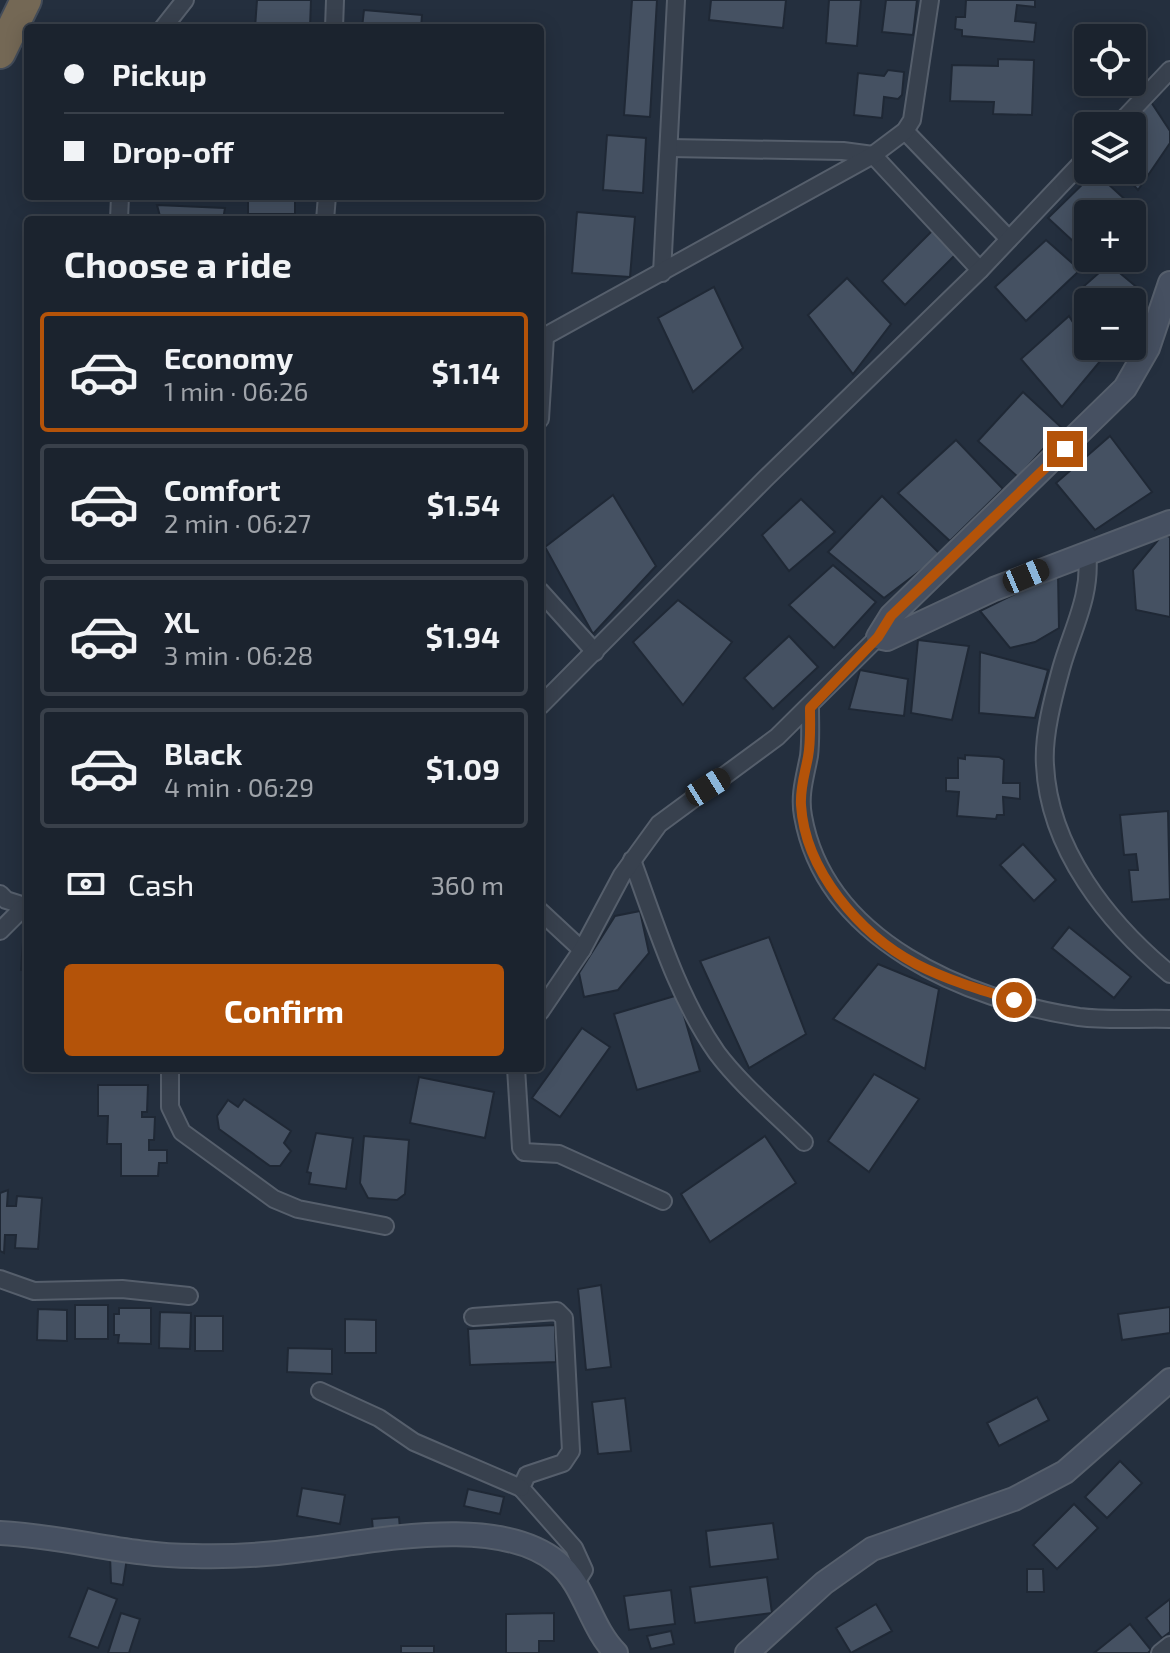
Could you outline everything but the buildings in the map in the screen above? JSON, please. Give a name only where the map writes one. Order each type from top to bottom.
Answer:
[{"type":"highway","points":[[0,53],[26,0]]},
{"type":"street","points":[[166,24],[185,0]]},
{"type":"street","points":[[334,24],[335,0]]},
{"type":"street","points":[[662,273],[676,0]]},
{"type":"street","points":[[544,337],[873,155],[905,131],[912,120],[930,0]]},
{"type":"street","points":[[1130,112],[1170,70]]},
{"type":"street","points":[[905,131],[1009,239]]},
{"type":"street","points":[[670,148],[843,151],[873,155],[980,270]]},
{"type":"street","points":[[544,702],[765,479],[980,270],[1074,171]]},
{"type":"street","points":[[544,1006],[582,950],[632,860],[670,814],[750,760],[810,708],[878,637],[891,616],[1125,388],[1148,348],[1170,283]]},
{"type":"street","points":[[878,637],[885,640],[982,594],[1170,522]]},
{"type":"street","points":[[1087,552],[1085,600],[1059,674],[1045,749],[1049,792],[1066,843],[1095,896],[1126,936],[1170,974]]},
{"type":"street","points":[[544,595],[595,652]]},
{"type":"street","points":[[810,708],[810,746],[801,800],[808,841],[818,864],[837,893],[879,939],[928,970],[1036,1007],[1098,1019],[1170,1019]]},
{"type":"street","points":[[632,860],[661,942],[710,1041],[725,1063],[804,1142]]},
{"type":"street","points":[[2,901],[24,908]]},
{"type":"street","points":[[0,931],[24,909]]},
{"type":"street","points":[[544,915],[582,950]]},
{"type":"street","points":[[170,1072],[174,1122],[182,1132],[248,1180],[287,1206],[385,1226]]},
{"type":"street","points":[[516,1072],[521,1148],[524,1152],[559,1154],[663,1201]]},
{"type":"street","points":[[0,1279],[34,1291],[122,1289],[189,1296]]},
{"type":"street","points":[[473,1317],[557,1311],[564,1318],[571,1451],[563,1463],[527,1475],[521,1488]]},
{"type":"street","points":[[747,1653],[816,1590],[872,1549],[1014,1499],[1058,1477],[1170,1380]]},
{"type":"street","points":[[320,1391],[379,1418],[414,1442],[521,1488],[574,1548],[584,1570],[575,1584]]},
{"type":"street","points":[[0,1533],[189,1556],[247,1555],[393,1538],[476,1536],[512,1541],[556,1562],[575,1584],[595,1628],[616,1653]]},
{"type":"street","points":[[1160,1653],[1170,1645]]},
{"type":"route","points":[[1014,1000],[928,970],[899,954],[861,921],[837,893],[812,852],[801,806],[802,783],[809,753],[810,708],[878,637],[879,630],[891,616],[1065,449]]}]
